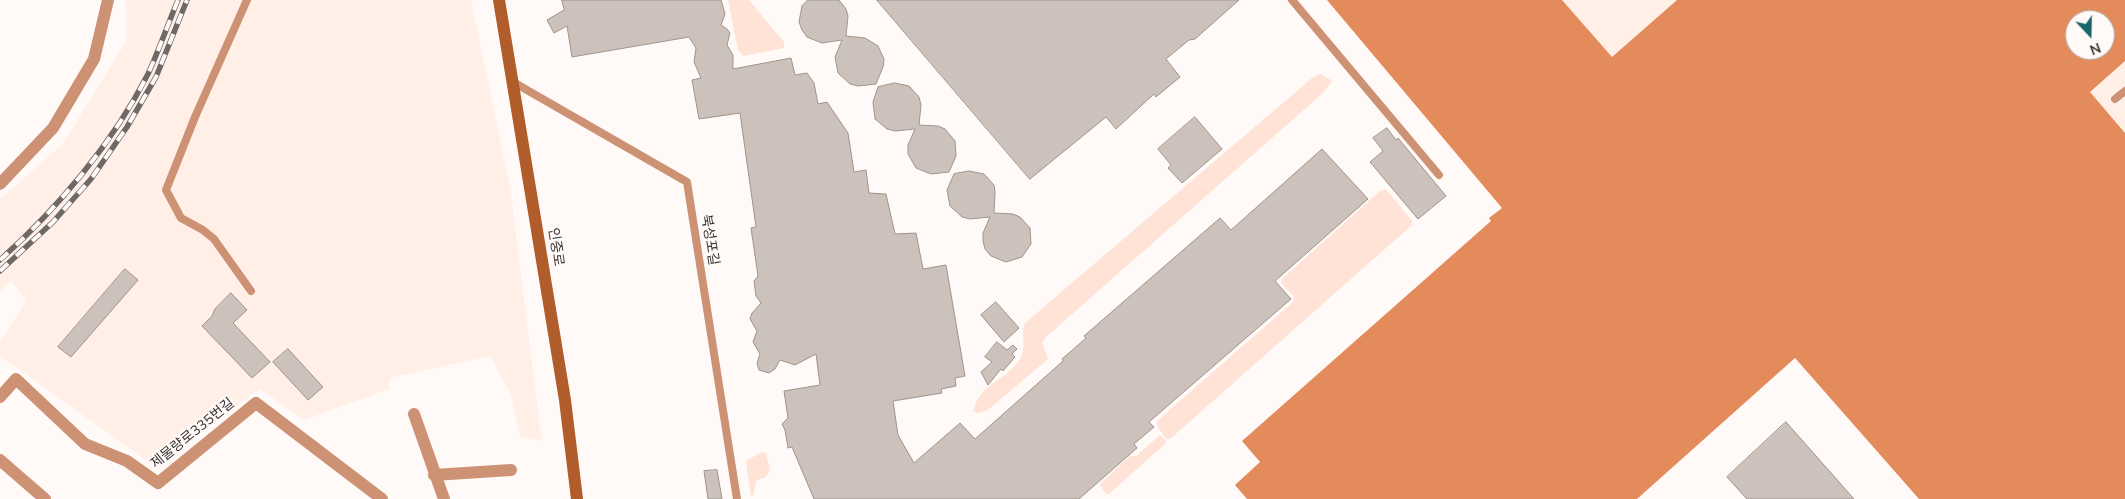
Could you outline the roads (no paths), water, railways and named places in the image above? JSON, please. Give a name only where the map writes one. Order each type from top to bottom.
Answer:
[{"type":"main road","name":"인중로","points":[[499,0],[565,400],[576,499]]},
{"type":"street","points":[[0,184],[53,128],[94,59],[108,0]]},
{"type":"street","name":"제물량로335번길","points":[[0,397],[16,379],[85,444],[127,461],[158,483],[256,403],[382,499]]},
{"type":"street","points":[[414,414],[444,499]]},
{"type":"street","points":[[0,460],[44,499]]},
{"type":"street","points":[[434,475],[511,470]]},
{"type":"lane","points":[[247,0],[195,117],[166,190],[181,218],[203,230],[214,239],[251,291]]},
{"type":"lane","points":[[1292,0],[1439,175]]},
{"type":"lane","name":"북성포길","points":[[513,82],[687,182],[737,499]]},
{"type":"lane","points":[[2115,99],[2125,90]]},
{"type":"railway","points":[[0,260],[63,197],[101,150],[134,100],[148,74],[178,0]]},
{"type":"railway","points":[[0,271],[53,222],[91,179],[127,127],[156,77],[187,0]]}]
